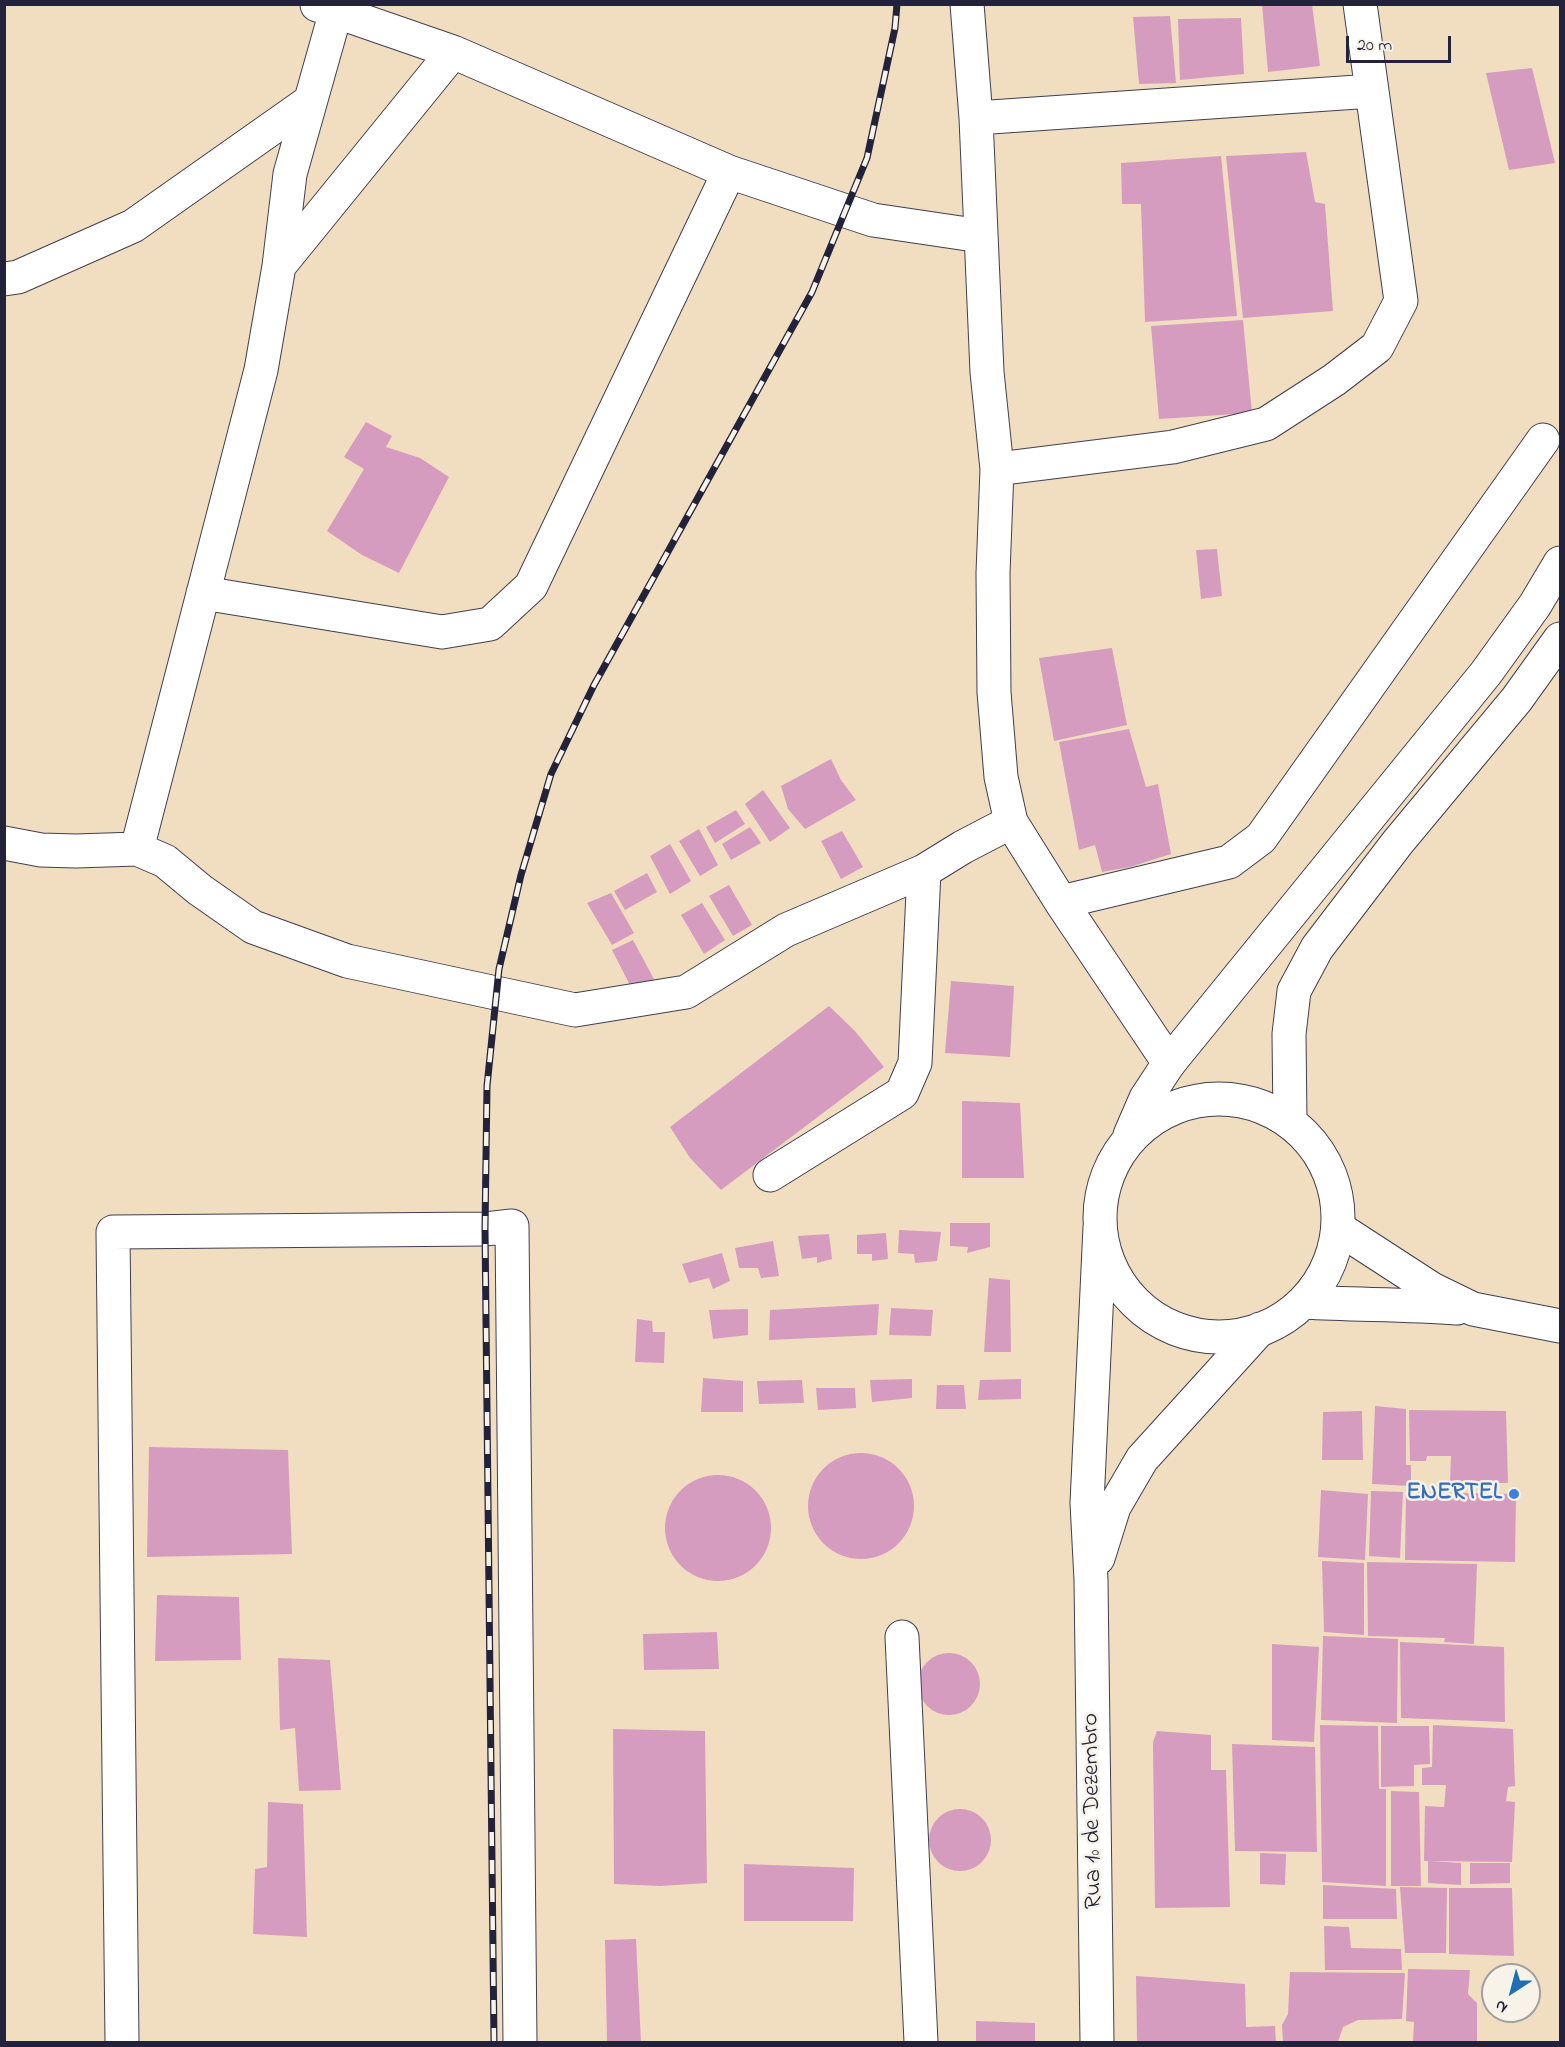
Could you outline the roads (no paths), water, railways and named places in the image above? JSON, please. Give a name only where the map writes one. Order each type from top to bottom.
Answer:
[{"type":"main road","points":[[967,4],[976,118],[987,372],[997,469],[993,573],[994,692],[1001,777],[1011,822],[1061,902],[1169,1064]]},
{"type":"main road","points":[[997,469],[1173,447],[1266,424],[1334,380],[1377,347],[1401,301],[1360,4]]},
{"type":"main road","points":[[137,849],[261,370],[279,266],[290,174],[330,7],[453,52],[729,172],[873,220],[981,236]]},
{"type":"main road","points":[[279,266],[453,52]]},
{"type":"main road","points":[[976,118],[1372,91]]},
{"type":"main road","points":[[4,279],[18,277],[133,226],[309,102]]},
{"type":"main road","points":[[203,593],[442,632],[490,624],[531,586],[729,172]]},
{"type":"main road","points":[[1061,902],[1229,862],[1261,838],[1543,440]]},
{"type":"main road","points":[[1126,1143],[1146,1098],[1169,1064],[1486,673],[1535,606],[1560,563]]},
{"type":"main road","points":[[1290,1122],[1289,1034],[1294,991],[1317,948],[1398,842],[1517,699],[1560,639]]},
{"type":"main road","points":[[4,843],[41,850],[137,849],[165,861],[200,890],[253,927],[347,962],[575,1010],[686,992],[786,930],[924,871],[1011,822]]},
{"type":"main road","points":[[770,1175],[902,1093],[915,1063],[924,871]]},
{"type":"main road","points":[[1100,1227],[1108,1262],[1127,1294],[1154,1318],[1188,1333],[1224,1337],[1260,1329],[1283,1318],[1304,1302],[1328,1268],[1338,1228],[1337,1204],[1332,1180],[1322,1158],[1307,1138],[1290,1122],[1256,1105],[1219,1098],[1181,1104],[1147,1122],[1126,1143]]},
{"type":"main road","name":"Rua 1º de Dezembro","points":[[1097,2043],[1091,1580],[1087,1503],[1101,1199],[1108,1173],[1126,1143]]},
{"type":"main road","points":[[122,2043],[113,1232],[485,1229],[512,1226],[520,2043]]},
{"type":"main road","points":[[1338,1228],[1432,1289],[1473,1309]]},
{"type":"main road","points":[[1304,1302],[1364,1305],[1407,1304],[1473,1309],[1560,1326]]},
{"type":"main road","name":"Rua 1º de Dezembro","points":[[1091,1580],[1114,1507],[1142,1459],[1260,1329]]},
{"type":"main road","points":[[902,1636],[921,2043]]},
{"type":"railway","points":[[494,2042],[485,1229],[487,1086],[499,969],[521,875],[551,774],[594,685],[812,292],[867,158],[895,28],[897,4]]},
{"type":"place","name":"ENERTEL","points":[[1514,1494]]}]
